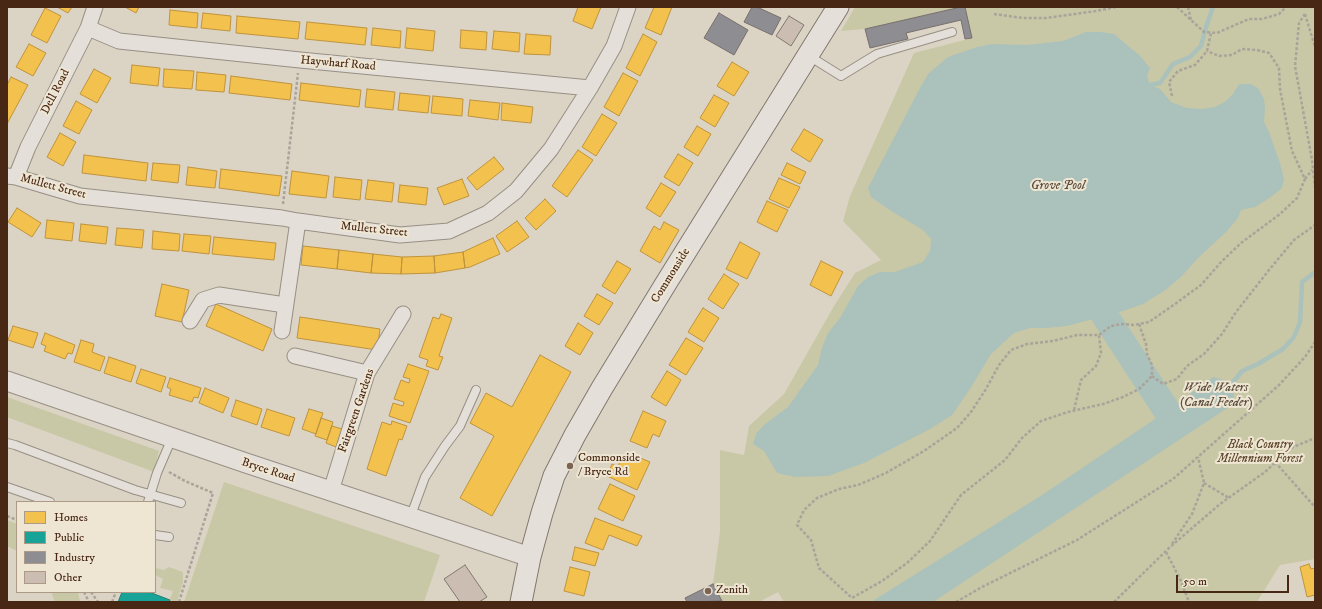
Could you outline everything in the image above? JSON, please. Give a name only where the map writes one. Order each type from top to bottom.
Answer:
[{"type":"main road","name":"Commonside","points":[[521,602],[530,557],[542,513],[554,476],[575,435],[660,293],[838,7]]},
{"type":"street","name":"Dell Road","points":[[12,177],[88,28],[95,7]]},
{"type":"street","name":"Mullett Street","points":[[12,177],[80,196],[282,218],[400,235],[448,231],[488,213],[516,191],[551,149],[590,88],[614,46],[628,7]]},
{"type":"street","name":"Haywharf Road","points":[[88,28],[119,41],[590,88]]},
{"type":"street","points":[[282,331],[298,221]]},
{"type":"street","points":[[190,321],[203,300],[219,295],[285,305]]},
{"type":"street","name":"Fairgreen Gardens","points":[[331,491],[367,373],[403,314]]},
{"type":"street","points":[[295,356],[367,373]]},
{"type":"street","name":"Bryce Road","points":[[7,381],[172,438],[530,557]]},
{"type":"lane","points":[[808,55],[841,76],[877,54],[952,32]]},
{"type":"lane","points":[[410,518],[425,477],[460,426],[476,390]]},
{"type":"lane","points":[[149,498],[172,438]]},
{"type":"lane","points":[[7,443],[149,498],[181,504]]},
{"type":"lane","points":[[7,487],[47,501]]},
{"type":"lane","points":[[156,535],[169,537]]},
{"type":"path","points":[[994,14],[1023,18],[1046,18],[1116,7]]},
{"type":"path","points":[[1177,7],[1204,32],[1211,33],[1217,33],[1249,19],[1262,19],[1279,14],[1286,7]]},
{"type":"path","points":[[1188,7],[1191,20]]},
{"type":"path","points":[[1315,47],[1305,14],[1299,22],[1296,66],[1315,187]]},
{"type":"path","points":[[1172,96],[1169,82],[1178,71],[1195,65],[1207,51],[1211,33]]},
{"type":"path","points":[[1207,51],[1219,56],[1232,55],[1242,49],[1258,50],[1269,53],[1279,68],[1280,89],[1292,151],[1305,179]]},
{"type":"path","points":[[282,218],[300,60]]},
{"type":"path","points":[[1139,324],[1146,344],[1147,354],[1152,365],[1152,376],[1139,389],[1123,398],[1074,410],[1041,421],[1022,438],[1005,460],[961,495],[930,541],[907,564],[882,581],[852,598],[819,568],[811,540],[797,525],[804,510],[817,498],[886,473],[924,451],[956,428],[971,412],[999,365],[1012,350],[1027,344],[1053,341],[1077,335],[1099,335],[1111,326],[1122,324],[1134,325],[1139,324],[1149,322],[1201,285],[1222,261],[1241,243],[1280,214],[1297,198],[1305,179],[1313,169]]},
{"type":"path","points":[[1152,376],[1163,384],[1177,379],[1187,366],[1204,354],[1222,334],[1236,312],[1294,240],[1315,225]]},
{"type":"path","points":[[1074,410],[1081,380],[1096,366],[1101,353],[1099,335]]},
{"type":"path","points":[[956,602],[982,587],[1077,540],[1173,479],[1279,385],[1305,357],[1315,342]]},
{"type":"path","points":[[1169,548],[1228,498],[1265,472],[1291,448],[1315,438]]},
{"type":"path","points":[[1114,602],[1166,552],[1192,514],[1204,483],[1198,457]]},
{"type":"path","points":[[1275,462],[1315,507]]},
{"type":"path","points":[[159,470],[214,493],[179,602]]},
{"type":"path","points":[[1204,483],[1228,498]]},
{"type":"path","points":[[1166,552],[1180,579],[1188,602]]},
{"type":"path","points":[[84,593],[89,602]]},
{"type":"path","points":[[92,593],[98,602]]},
{"type":"green space","points":[[855,7],[961,7],[865,29],[841,31]]},
{"type":"green space","name":"Black Country Millennium Forest","points":[[965,7],[1315,7],[1315,559],[1280,565],[1257,602],[784,602],[778,592],[759,602],[722,602],[713,584],[720,531],[720,450],[744,455],[749,426],[784,394],[834,306],[855,273],[881,260],[843,221],[850,196],[914,53],[972,38]]},
{"type":"green space","points":[[7,397],[159,451],[154,472],[7,417]]},
{"type":"green space","points":[[224,482],[440,555],[424,602],[184,602]]},
{"type":"green space","points":[[7,520],[16,524],[16,550],[7,546]]},
{"type":"green space","points":[[169,567],[183,572],[183,582],[177,602],[169,602],[173,591],[160,588],[163,579],[156,576],[156,568],[164,570]]},
{"type":"green space","points":[[51,593],[78,593],[80,602],[55,602]]},
{"type":"water","name":"Grove Pool","points":[[1086,32],[1114,34],[1139,55],[1150,68],[1147,76],[1150,85],[1160,89],[1171,102],[1187,108],[1203,109],[1215,107],[1226,101],[1233,94],[1239,84],[1250,84],[1258,88],[1264,99],[1264,122],[1280,163],[1284,179],[1282,188],[1255,207],[1241,210],[1238,218],[1226,232],[1196,260],[1181,277],[1164,291],[1143,304],[1067,326],[1030,328],[1014,333],[991,354],[952,415],[930,429],[864,463],[828,476],[795,477],[777,473],[764,451],[753,444],[756,434],[764,425],[788,407],[818,365],[822,348],[828,333],[840,318],[858,286],[868,277],[880,272],[895,272],[923,262],[930,251],[931,239],[923,230],[871,197],[868,188],[929,73],[948,57],[977,47],[992,44],[1027,45],[1063,41]]},
{"type":"water","name":"Wide Waters (Canal Feeder)","points":[[1213,377],[1227,381],[1234,392],[1232,405],[933,602],[871,602],[1042,495],[1167,411]]},
{"type":"building: Homes","points":[[57,7],[72,7],[68,13]]},
{"type":"building: Homes","points":[[125,7],[139,7],[136,13]]},
{"type":"building: Homes","points":[[578,7],[601,7],[592,29],[573,21]]},
{"type":"building: Homes","points":[[654,7],[672,7],[661,35],[645,28]]},
{"type":"building: Homes","points":[[45,8],[61,16],[47,43],[31,35]]},
{"type":"building: Homes","points":[[170,10],[198,13],[197,28],[169,25]]},
{"type":"building: Homes","points":[[203,13],[231,16],[230,31],[201,28]]},
{"type":"building: Homes","points":[[237,16],[300,22],[298,39],[236,33]]},
{"type":"building: Homes","points":[[307,22],[367,28],[365,45],[305,39]]},
{"type":"building: Homes","points":[[373,28],[401,31],[400,48],[371,45]]},
{"type":"building: Homes","points":[[407,28],[435,31],[433,51],[405,48]]},
{"type":"building: Homes","points":[[461,30],[487,32],[486,50],[460,48]]},
{"type":"building: Homes","points":[[494,31],[520,33],[519,52],[492,49]]},
{"type":"building: Homes","points":[[526,34],[551,36],[550,55],[524,54]]},
{"type":"building: Homes","points":[[643,34],[657,42],[640,76],[626,68]]},
{"type":"building: Homes","points":[[29,44],[46,53],[33,76],[16,67]]},
{"type":"building: Homes","points":[[732,62],[749,72],[734,96],[717,86]]},
{"type":"building: Homes","points":[[132,65],[160,68],[158,86],[130,83]]},
{"type":"building: Homes","points":[[94,69],[111,78],[97,103],[80,94]]},
{"type":"building: Homes","points":[[164,69],[194,71],[192,89],[163,87]]},
{"type":"building: Homes","points":[[197,72],[226,75],[224,92],[196,90]]},
{"type":"building: Homes","points":[[623,73],[638,81],[619,116],[604,107]]},
{"type":"building: Homes","points":[[231,76],[292,84],[290,100],[229,93]]},
{"type":"building: Homes","points":[[11,77],[28,85],[7,124],[7,85]]},
{"type":"building: Homes","points":[[301,83],[361,90],[359,107],[299,100]]},
{"type":"building: Homes","points":[[367,89],[395,92],[393,110],[365,107]]},
{"type":"building: Homes","points":[[400,93],[430,96],[428,113],[398,110]]},
{"type":"building: Homes","points":[[714,95],[729,103],[715,127],[700,118]]},
{"type":"building: Homes","points":[[433,96],[463,99],[462,116],[431,113]]},
{"type":"building: Homes","points":[[470,100],[500,103],[498,120],[468,116]]},
{"type":"building: Homes","points":[[76,101],[92,110],[79,134],[63,126]]},
{"type":"building: Homes","points":[[502,103],[533,107],[531,123],[501,120]]},
{"type":"building: Homes","points":[[602,114],[617,123],[596,156],[582,147]]},
{"type":"building: Homes","points":[[697,126],[711,134],[698,156],[684,147]]},
{"type":"building: Homes","points":[[804,129],[823,140],[810,162],[791,150]]},
{"type":"building: Homes","points":[[60,133],[76,142],[63,166],[47,157]]},
{"type":"building: Homes","points":[[578,150],[593,160],[567,197],[552,186]]},
{"type":"building: Homes","points":[[678,154],[693,163],[679,186],[664,177]]},
{"type":"building: Homes","points":[[84,155],[148,163],[146,181],[82,173]]},
{"type":"building: Homes","points":[[494,157],[504,169],[477,190],[467,178]]},
{"type":"building: Homes","points":[[153,163],[180,165],[178,183],[151,180]]},
{"type":"building: Homes","points":[[787,163],[806,172],[800,184],[781,175]]},
{"type":"building: Homes","points":[[188,167],[217,171],[215,188],[186,185]]},
{"type":"building: Homes","points":[[221,169],[282,176],[279,196],[219,188]]},
{"type":"building: Homes","points":[[292,171],[329,176],[326,198],[289,194]]},
{"type":"building: Homes","points":[[335,177],[362,180],[360,200],[333,197]]},
{"type":"building: Homes","points":[[779,178],[800,187],[789,208],[769,199]]},
{"type":"building: Homes","points":[[462,179],[469,196],[444,205],[437,188]]},
{"type":"building: Homes","points":[[368,180],[394,183],[392,202],[365,199]]},
{"type":"building: Homes","points":[[661,183],[676,192],[660,217],[646,208]]},
{"type":"building: Homes","points":[[400,185],[428,188],[426,205],[398,202]]},
{"type":"building: Homes","points":[[545,199],[556,211],[536,230],[525,218]]},
{"type":"building: Homes","points":[[767,201],[788,210],[777,232],[757,222]]},
{"type":"building: Homes","points":[[17,208],[41,223],[32,237],[8,222]]},
{"type":"building: Homes","points":[[47,220],[74,223],[72,241],[45,238]]},
{"type":"building: Homes","points":[[517,221],[529,237],[507,252],[496,236]]},
{"type":"building: Homes","points":[[664,222],[679,230],[660,263],[640,251],[654,226],[660,230]]},
{"type":"building: Homes","points":[[81,224],[108,227],[106,244],[79,241]]},
{"type":"building: Homes","points":[[117,228],[144,230],[142,248],[115,245]]},
{"type":"building: Homes","points":[[153,231],[180,234],[179,251],[152,249]]},
{"type":"building: Homes","points":[[184,234],[211,236],[209,254],[182,251]]},
{"type":"building: Homes","points":[[214,237],[276,243],[274,260],[212,254]]},
{"type":"building: Homes","points":[[493,238],[500,254],[465,268],[463,252]]},
{"type":"building: Homes","points":[[740,242],[760,253],[747,279],[726,269]]},
{"type":"building: Homes","points":[[303,246],[339,250],[337,269],[301,265]]},
{"type":"building: Homes","points":[[339,250],[373,254],[371,273],[337,269]]},
{"type":"building: Homes","points":[[463,252],[465,268],[435,273],[434,256]]},
{"type":"building: Homes","points":[[373,254],[402,257],[401,274],[371,273]]},
{"type":"building: Homes","points":[[434,256],[435,273],[401,274],[402,257]]},
{"type":"building: Homes","points":[[617,261],[631,269],[615,294],[602,286]]},
{"type":"building: Homes","points":[[821,261],[843,272],[831,296],[810,285]]},
{"type":"building: Homes","points":[[724,274],[739,284],[723,309],[708,299]]},
{"type":"building: Homes","points":[[162,284],[189,290],[182,322],[155,316]]},
{"type":"building: Homes","points":[[597,294],[613,303],[599,325],[584,316]]},
{"type":"building: Homes","points":[[216,304],[272,329],[263,351],[206,326]]},
{"type":"building: Homes","points":[[703,308],[719,318],[704,342],[688,332]]},
{"type":"building: Homes","points":[[441,314],[452,318],[439,356],[443,357],[438,370],[426,366],[428,360],[419,357],[433,317],[439,319]]},
{"type":"building: Homes","points":[[300,317],[380,329],[377,350],[297,338]]},
{"type":"building: Homes","points":[[578,323],[593,333],[580,355],[565,346]]},
{"type":"building: Homes","points":[[13,326],[38,333],[33,348],[8,340]]},
{"type":"building: Homes","points":[[45,333],[75,345],[72,354],[68,353],[65,359],[44,351],[46,346],[41,344]]},
{"type":"building: Homes","points":[[686,338],[703,348],[686,375],[669,365]]},
{"type":"building: Homes","points":[[81,340],[94,344],[92,352],[105,357],[100,371],[74,362]]},
{"type":"building: Homes","points":[[540,355],[571,372],[492,516],[460,498],[494,436],[470,423],[486,393],[512,407]]},
{"type":"building: Homes","points":[[109,357],[136,366],[131,382],[104,373]]},
{"type":"building: Homes","points":[[408,364],[429,371],[410,423],[389,416],[393,403],[403,406],[404,402],[394,399],[401,380],[409,383],[410,379],[403,377]]},
{"type":"building: Homes","points":[[141,369],[166,377],[161,392],[136,383]]},
{"type":"building: Homes","points":[[667,371],[681,380],[666,406],[651,397]]},
{"type":"building: Homes","points":[[170,378],[201,388],[198,398],[194,397],[192,402],[169,395],[171,389],[167,387]]},
{"type":"building: Homes","points":[[205,388],[229,398],[223,413],[199,403]]},
{"type":"building: Homes","points":[[236,400],[262,409],[257,425],[231,416]]},
{"type":"building: Homes","points":[[267,409],[295,418],[289,436],[261,427]]},
{"type":"building: Homes","points":[[309,409],[323,413],[316,434],[302,429]]},
{"type":"building: Homes","points":[[643,411],[666,421],[659,437],[653,434],[647,448],[630,441]]},
{"type":"building: Homes","points":[[321,418],[333,422],[327,440],[315,436]]},
{"type":"building: Homes","points":[[392,421],[407,426],[402,440],[399,439],[386,476],[367,469],[382,422],[391,425]]},
{"type":"building: Homes","points":[[332,426],[342,429],[336,447],[326,443]]},
{"type":"building: Homes","points":[[631,454],[650,462],[637,490],[607,476],[612,464],[618,467],[621,458],[628,461]]},
{"type":"building: Homes","points":[[610,484],[635,496],[623,521],[598,509]]},
{"type":"building: Homes","points":[[595,518],[642,536],[637,546],[609,535],[603,550],[585,543]]},
{"type":"building: Homes","points":[[575,547],[599,553],[595,566],[572,560]]},
{"type":"building: Homes","points":[[1309,564],[1311,569],[1315,568],[1315,595],[1307,597],[1300,567]]},
{"type":"building: Homes","points":[[570,567],[590,572],[584,596],[564,591]]},
{"type":"building: Public","points":[[122,593],[152,593],[170,600],[169,602],[118,602]]},
{"type":"building: Industry","points":[[752,7],[757,7],[781,18],[772,35],[744,22]]},
{"type":"building: Industry","points":[[965,7],[972,38],[965,39],[961,20],[906,33],[908,39],[870,48],[865,29]]},
{"type":"building: Industry","points":[[719,13],[748,30],[734,55],[704,38]]},
{"type":"building: Industry","name":"Zenith","points":[[713,584],[722,601],[687,602],[685,598]]},
{"type":"building: Other","points":[[789,16],[804,25],[791,46],[776,36]]},
{"type":"building: Other","points":[[465,565],[487,597],[479,602],[460,602],[444,579]]},
{"type":"waterway","points":[[1150,85],[1160,83],[1173,64],[1190,57],[1201,46],[1213,7]]},
{"type":"waterway","points":[[1230,386],[1242,371],[1258,364],[1283,349],[1294,337],[1300,322],[1302,282],[1314,273]]},
{"type":"waterway","points":[[1105,316],[1167,411]]},
{"type":"place","name":"Commonside / Bryce Rd","points":[[570,466]]},
{"type":"place","name":"Zenith","points":[[708,591]]}]
